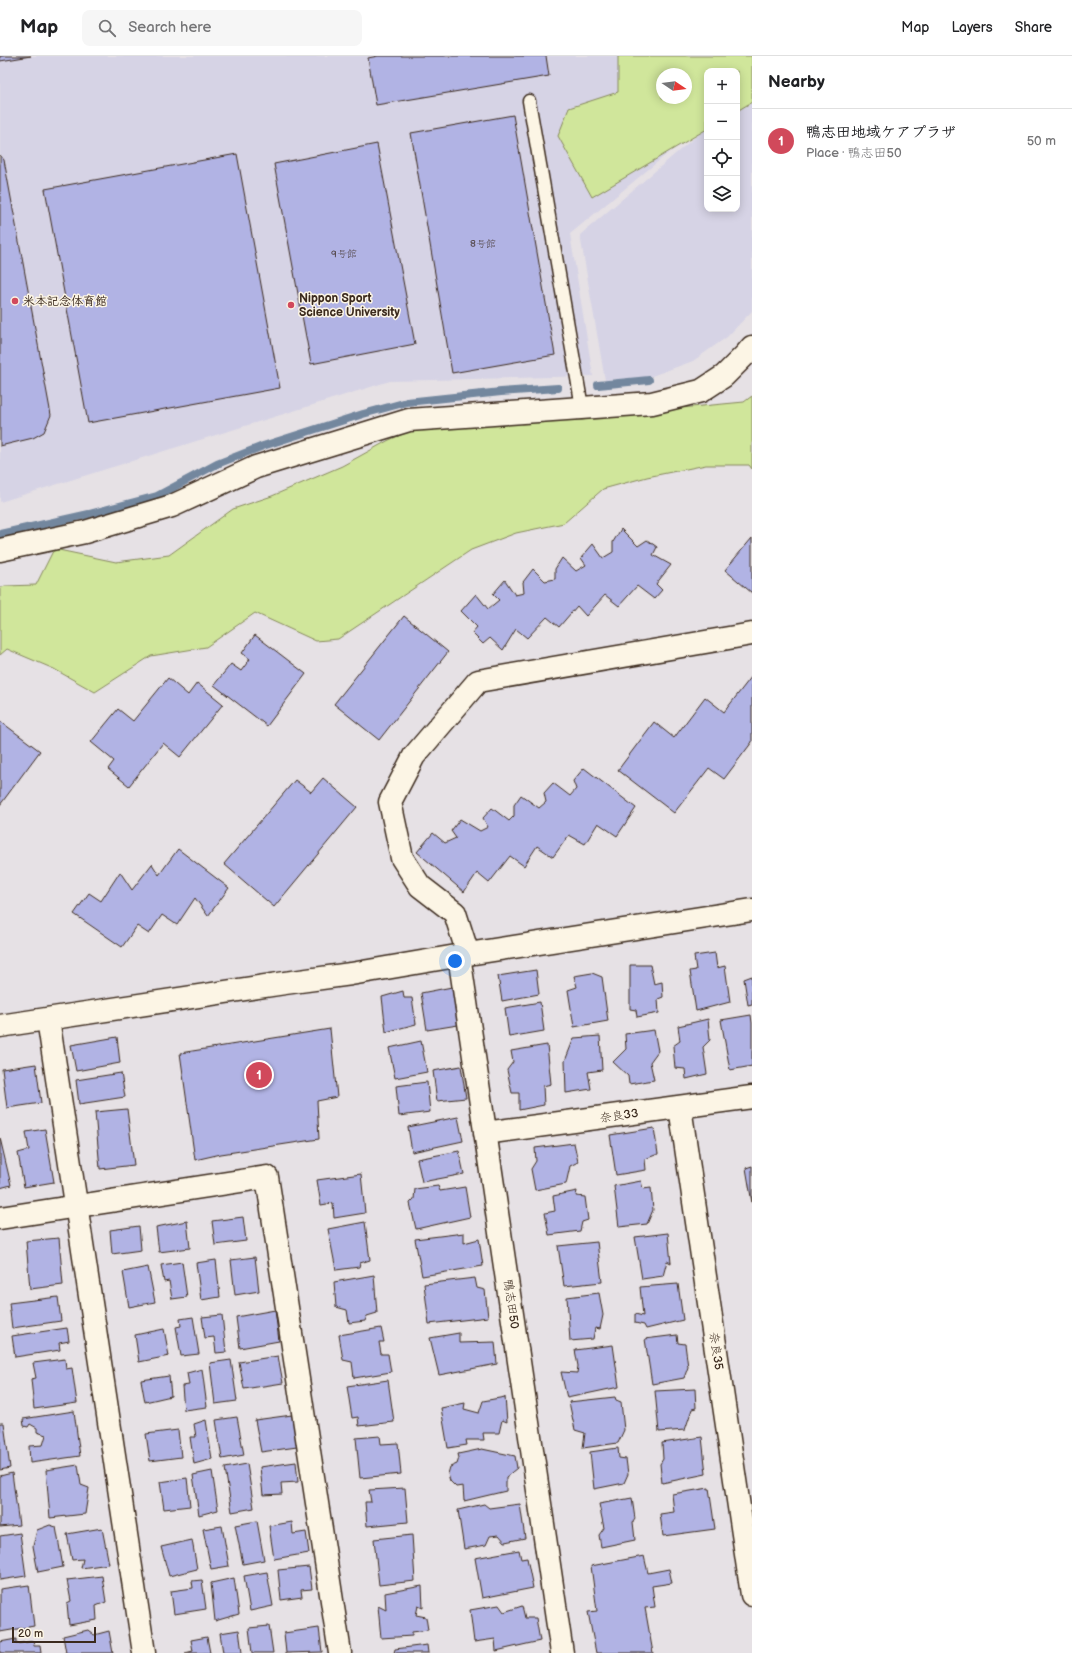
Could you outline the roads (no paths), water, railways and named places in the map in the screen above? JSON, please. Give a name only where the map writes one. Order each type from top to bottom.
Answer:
[{"type":"street","points":[[0,550],[85,532],[172,506],[256,467],[409,420],[652,403],[701,391],[724,376],[752,346]]},
{"type":"street","name":"鴨志田50","points":[[562,1653],[485,1133],[463,954],[455,913],[420,886],[402,858],[390,802],[414,756],[478,681],[752,634]]},
{"type":"street","points":[[0,1026],[351,974],[463,954],[752,910]]},
{"type":"street","points":[[48,1019],[144,1653]]},
{"type":"street","name":"奈良33","points":[[485,1133],[752,1097]]},
{"type":"street","name":"奈良35","points":[[680,1107],[752,1595]]},
{"type":"street","points":[[0,1218],[267,1177],[340,1653]]},
{"type":"lane","points":[[529,102],[582,407]]},
{"type":"waterway","points":[[598,385],[649,380]]},
{"type":"waterway","points":[[0,534],[89,514],[157,496],[217,464],[263,446],[363,414],[407,402],[501,392],[558,388]]},
{"type":"place","name":"米本記念体育館","points":[[15,301]]},
{"type":"place","name":"Nippon Sport Science University","points":[[291,305]]},
{"type":"place","name":"鴨志田地域ケアプラザ","points":[[259,1075]]}]
